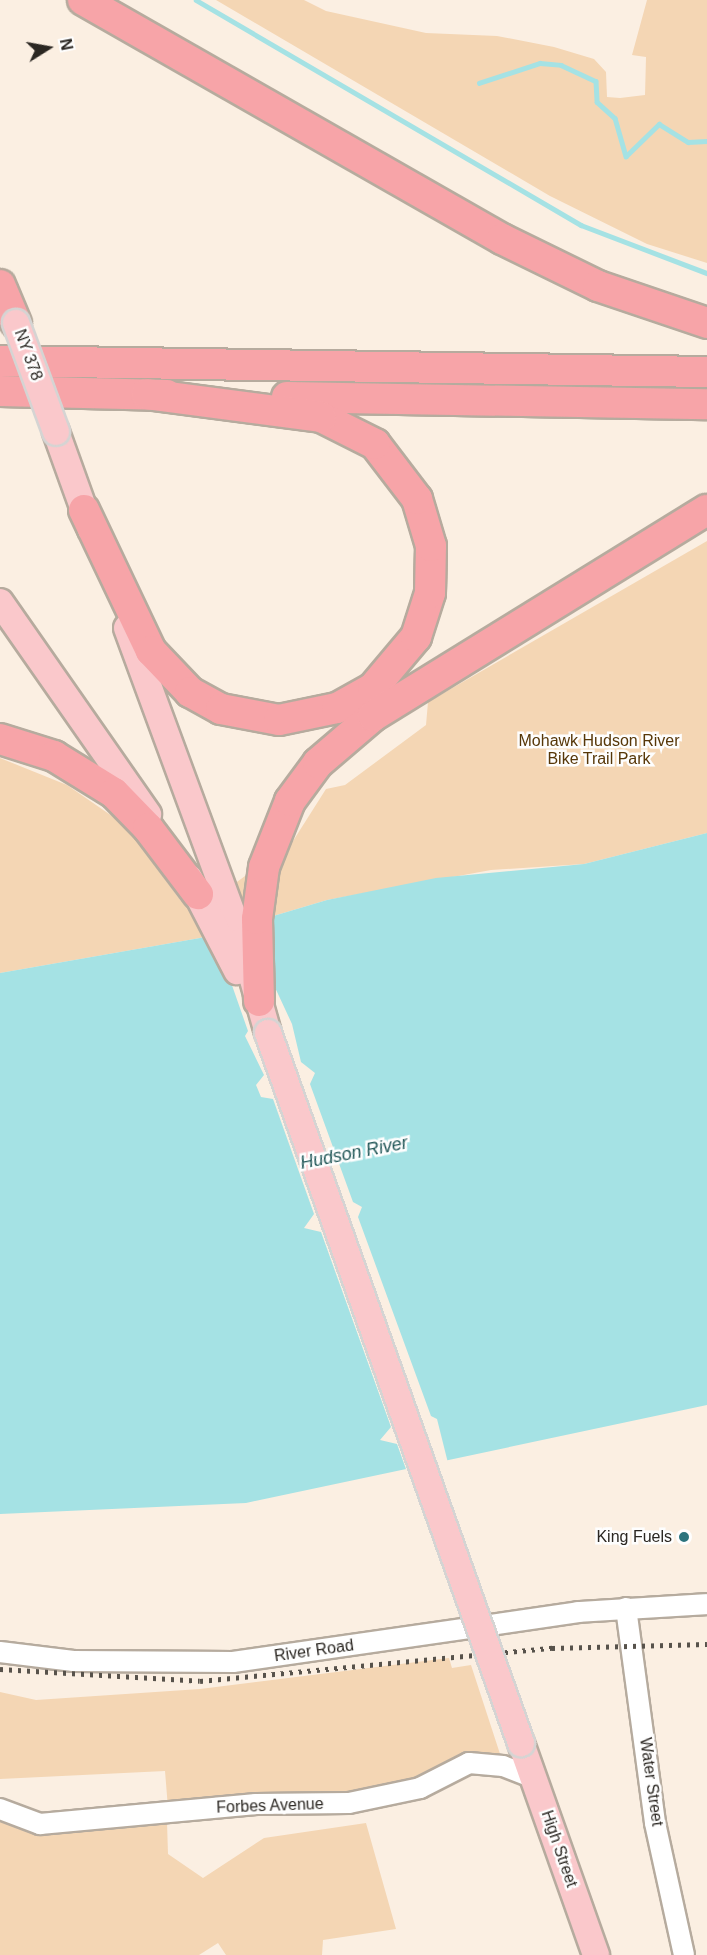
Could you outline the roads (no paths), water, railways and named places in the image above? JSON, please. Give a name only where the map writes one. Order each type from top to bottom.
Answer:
[{"type":"highway","points":[[82,0],[502,239],[597,286],[707,323]]},
{"type":"highway","points":[[0,285],[16,323]]},
{"type":"highway","points":[[0,361],[707,372]]},
{"type":"highway","points":[[0,392],[707,404]]},
{"type":"highway","points":[[84,510],[151,651],[189,692],[221,709],[279,720],[338,708],[381,681],[416,637],[430,593],[431,546],[417,499],[375,444],[321,417],[147,394]]},
{"type":"highway","points":[[260,1001],[260,892],[271,843],[290,801],[334,746],[372,716],[707,510]]},
{"type":"highway","points":[[0,739],[54,756],[96,780],[166,845],[198,894]]},
{"type":"main road","name":"NY 378","points":[[0,279],[193,809],[260,1001],[268,1033]]},
{"type":"main road","points":[[0,602],[166,845]]},
{"type":"main road","name":"NY 378","points":[[198,894],[268,1033]]},
{"type":"main road","name":"High Street","points":[[268,1033],[596,1955]]},
{"type":"street","name":"River Road","points":[[0,1652],[73,1661],[233,1662],[626,1608],[707,1604]]},
{"type":"street","name":"Water Street","points":[[626,1608],[655,1823],[684,1955]]},
{"type":"street","name":"Forbes Avenue","points":[[0,1809],[40,1824],[256,1804],[349,1803],[420,1788],[469,1762],[534,1778]]},
{"type":"water","name":"Hudson River","points":[[707,833],[707,1405],[246,1503],[0,1514],[0,973],[200,938],[327,900],[436,878],[584,864]]},
{"type":"waterway","points":[[196,0],[581,225],[707,273]]},
{"type":"waterway","points":[[479,83],[540,63],[561,65],[596,81],[597,102],[615,118],[626,156],[659,124],[688,142],[707,141]]},
{"type":"railway","points":[[0,1669],[200,1681],[552,1648],[707,1644]]},
{"type":"place","name":"King Fuels","points":[[684,1537]]},
{"type":"park label","name":"Mohawk Hudson River Bike Trail Park","points":[[599,750]]}]
